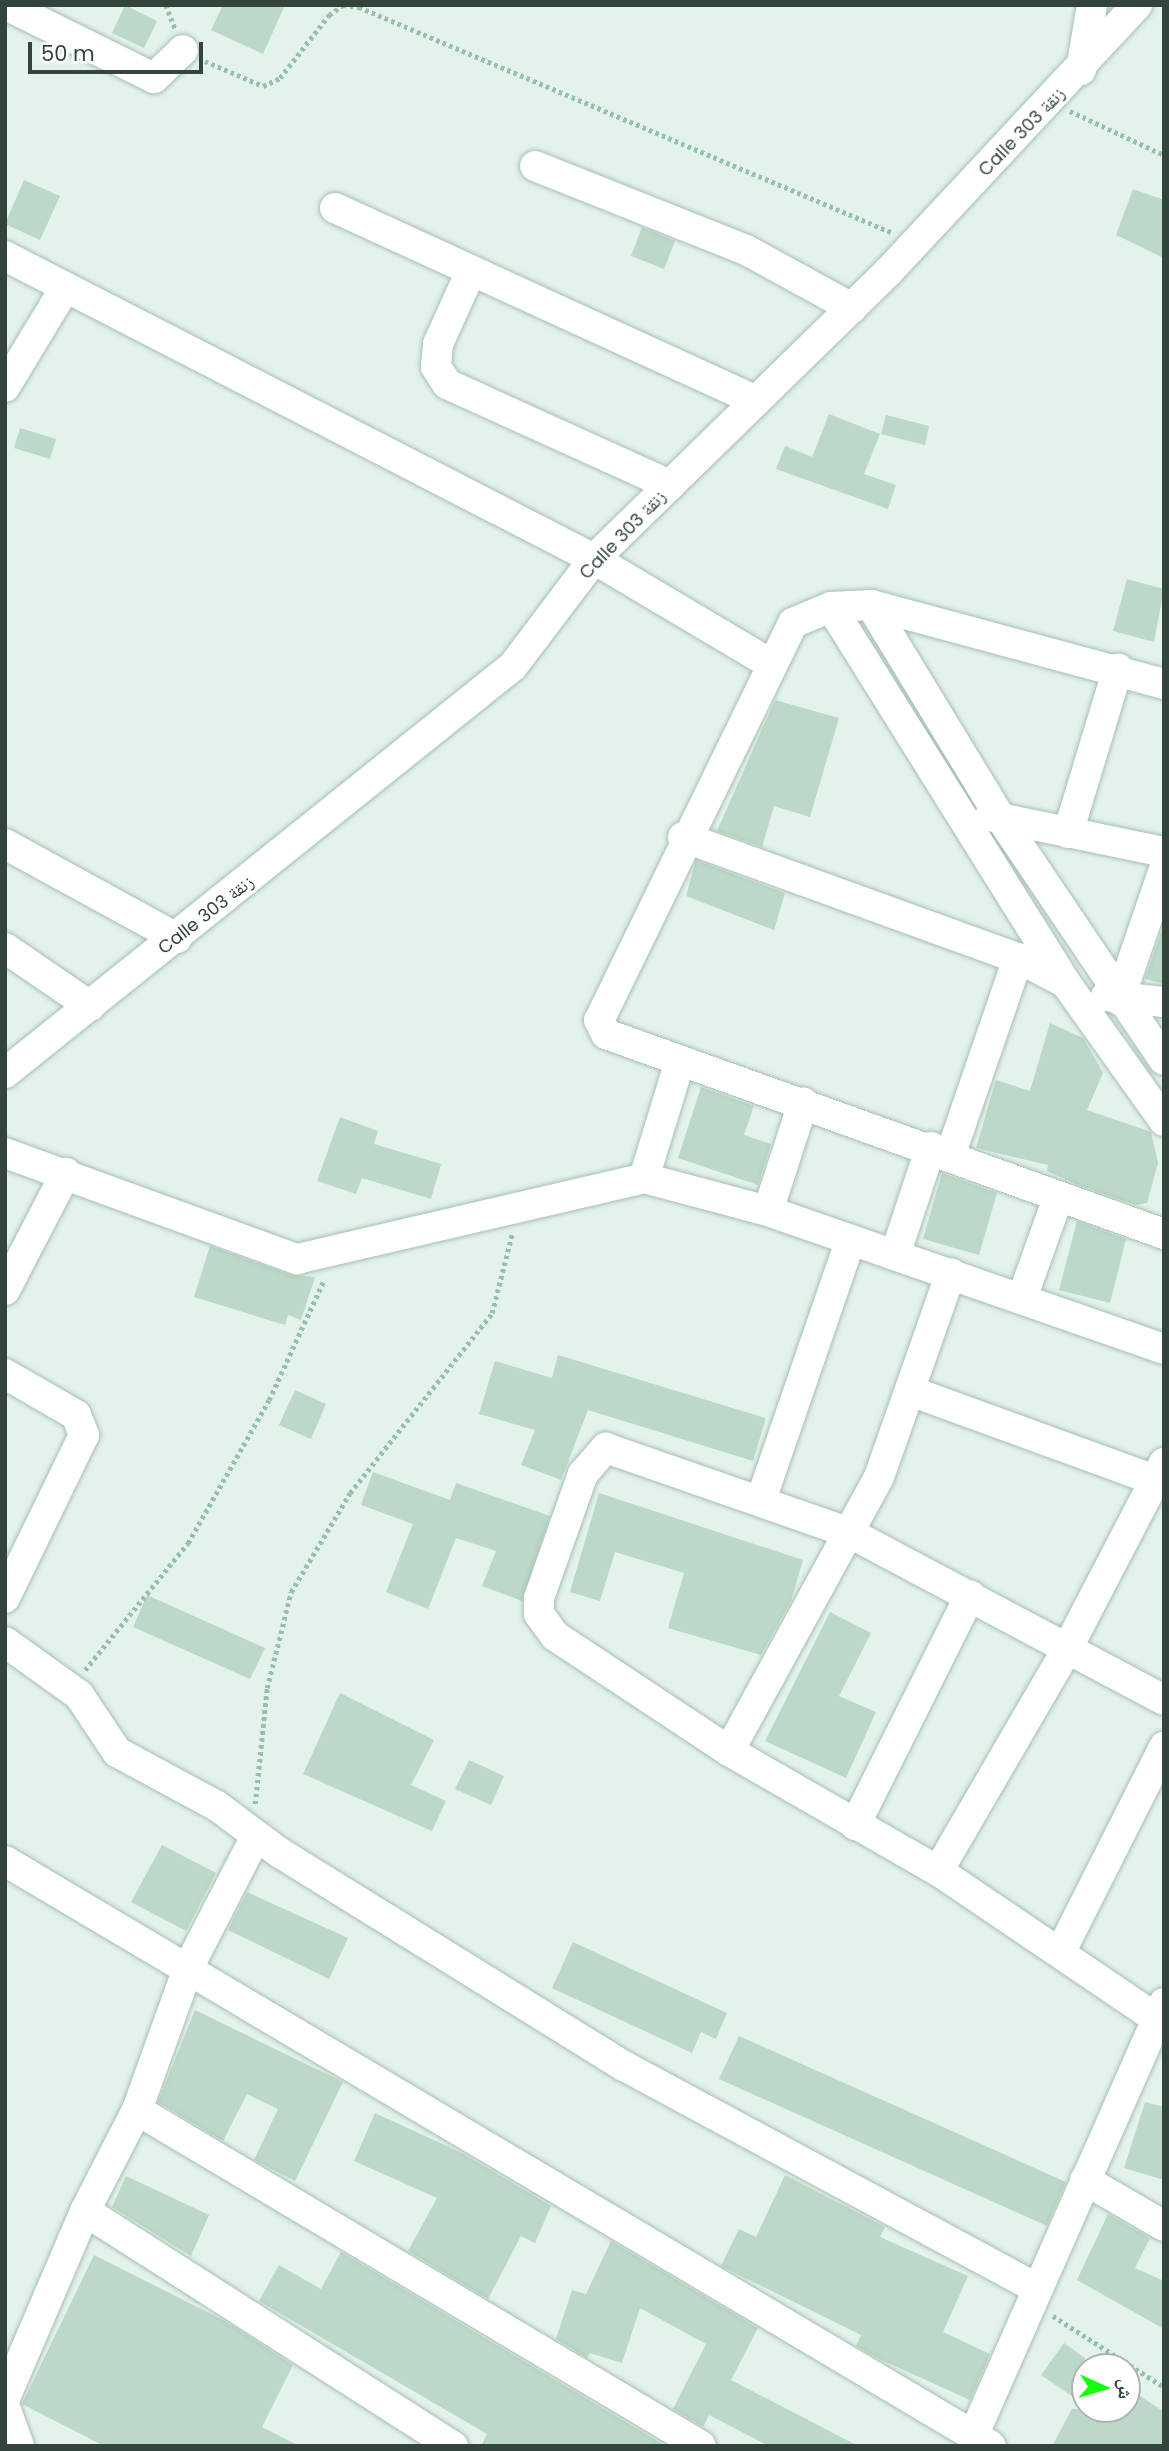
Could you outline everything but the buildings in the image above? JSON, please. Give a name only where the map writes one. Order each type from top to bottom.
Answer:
[{"type":"street","points":[[5,5],[154,78],[183,50]]},
{"type":"street","points":[[1081,71],[1092,5]]},
{"type":"street","name":"Calle 303 زنقة","points":[[5,1073],[177,938],[513,666],[594,559],[916,243],[1081,71],[1137,5]]},
{"type":"street","points":[[536,166],[747,250],[852,308]]},
{"type":"street","points":[[335,208],[756,401]]},
{"type":"street","points":[[5,257],[594,559],[769,663]]},
{"type":"street","points":[[471,271],[438,344],[436,367],[447,384],[670,485]]},
{"type":"street","points":[[5,387],[65,288]]},
{"type":"street","points":[[871,605],[1000,817],[1119,1000],[1164,1060]]},
{"type":"street","points":[[1164,684],[1118,668],[871,605],[831,607],[793,624],[769,663],[683,837],[599,1020],[606,1034],[941,1150],[1058,1198],[1164,1234]]},
{"type":"street","points":[[831,607],[954,811],[1065,982],[1164,1121]]},
{"type":"street","points":[[1068,833],[1118,668]]},
{"type":"street","points":[[954,811],[1000,817],[1164,852]]},
{"type":"street","points":[[683,837],[1018,958],[1065,982],[1119,1000],[1164,1002]]},
{"type":"street","points":[[5,844],[177,938]]},
{"type":"street","points":[[1119,1000],[1164,869]]},
{"type":"street","points":[[5,948],[90,1006]]},
{"type":"street","points":[[895,1255],[941,1150],[1018,958]]},
{"type":"street","points":[[644,1178],[680,1061]]},
{"type":"street","points":[[768,1211],[803,1103]]},
{"type":"street","points":[[5,1153],[66,1173],[286,1257],[334,1253],[644,1178],[768,1211],[1164,1349]]},
{"type":"street","points":[[5,1290],[66,1173]]},
{"type":"street","points":[[1022,1298],[1058,1198]]},
{"type":"street","points":[[761,1500],[850,1241]]},
{"type":"street","points":[[729,1751],[850,1533],[914,1392],[951,1273]]},
{"type":"street","points":[[5,1598],[84,1435],[76,1415],[9,1386]]},
{"type":"street","points":[[914,1392],[1159,1471],[1066,1649],[938,1871]]},
{"type":"street","points":[[5,1861],[982,2440],[1035,2296],[1160,2011],[938,1871],[729,1751],[555,1636],[539,1614],[539,1598],[583,1474],[606,1448],[850,1533],[1164,1700]]},
{"type":"street","points":[[855,1825],[970,1595]]},
{"type":"street","points":[[5,1642],[72,1688],[117,1752],[624,2066],[1035,2296]]},
{"type":"street","points":[[1061,1951],[1164,1747]]},
{"type":"street","points":[[5,2398],[16,2338],[137,2110],[188,1968],[256,1836]]},
{"type":"street","points":[[137,2110],[701,2446]]},
{"type":"street","points":[[1085,2180],[1164,2225]]},
{"type":"street","points":[[85,2211],[453,2446]]},
{"type":"street","points":[[5,2406],[19,2446]]},
{"type":"path","points":[[166,5],[183,50],[264,86],[280,78],[329,15],[343,5],[359,7],[916,243]]},
{"type":"path","points":[[1050,102],[1164,155]]},
{"type":"path","points":[[256,1836],[262,1723],[291,1592],[350,1493],[492,1312],[516,1209]]},
{"type":"path","points":[[72,1688],[188,1543],[269,1400],[334,1253]]},
{"type":"path","points":[[1035,2296],[1164,2387]]}]
